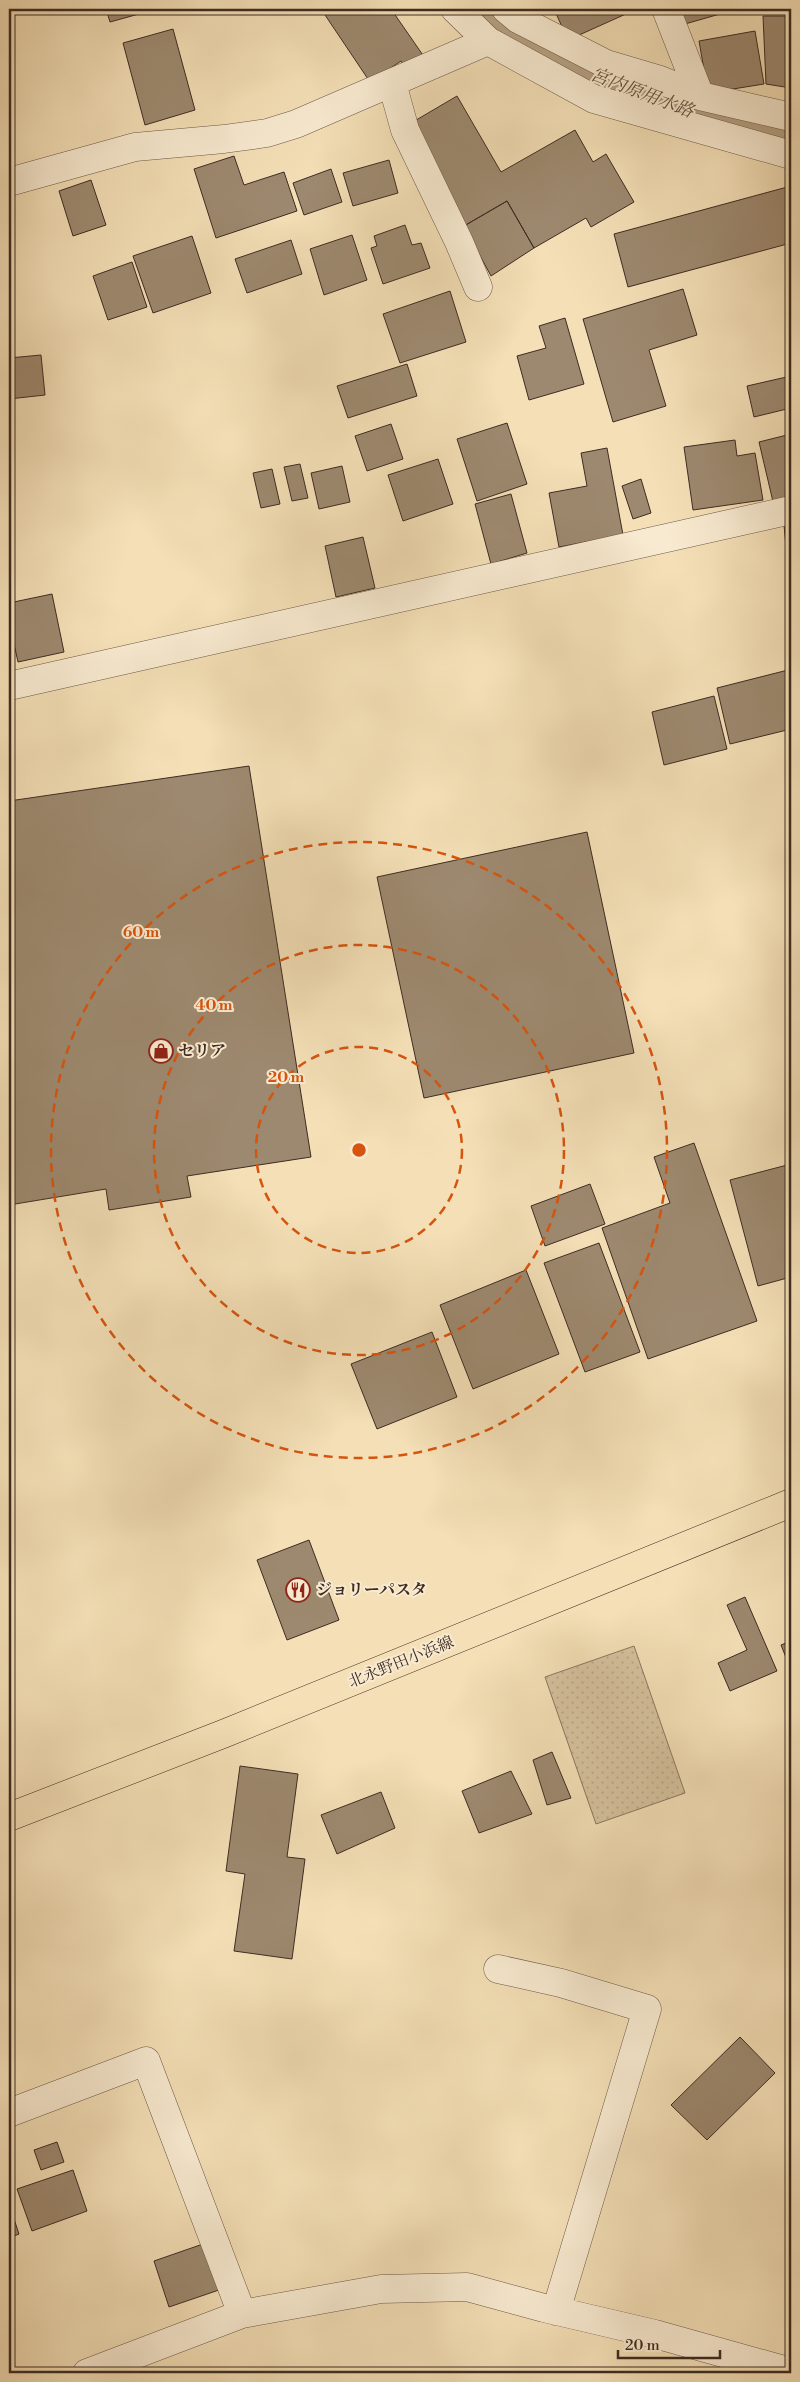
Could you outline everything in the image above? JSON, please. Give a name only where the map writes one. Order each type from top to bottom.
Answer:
[{"type":"main road","name":"北永野田小浜線","points":[[9,1817],[223,1734],[791,1503]]},
{"type":"street","points":[[455,9],[488,41],[594,99],[791,155]]},
{"type":"street","points":[[506,9],[518,19],[606,64],[660,80],[700,96],[791,117]]},
{"type":"street","points":[[666,9],[700,96]]},
{"type":"street","points":[[9,182],[135,147],[224,140],[267,133],[296,124],[488,41]]},
{"type":"street","points":[[392,83],[405,130],[459,242],[478,287]]},
{"type":"street","points":[[9,686],[791,510]]},
{"type":"street","points":[[498,1969],[561,1983],[647,2009],[556,2311]]},
{"type":"street","points":[[9,2113],[146,2061],[242,2314]]},
{"type":"street","points":[[87,2373],[242,2314],[382,2288],[467,2287],[556,2311],[655,2334],[791,2372]]},
{"type":"shaded area","points":[[634,1646],[685,1793],[596,1824],[545,1677]]},
{"type":"building","points":[[106,9],[157,9],[110,22]]},
{"type":"building","points":[[321,9],[391,9],[427,61],[409,73],[401,61],[370,82]]},
{"type":"building","points":[[554,9],[637,9],[568,40]]},
{"type":"building","points":[[680,9],[734,9],[734,10],[685,24]]},
{"type":"building","points":[[763,16],[791,16],[791,88],[766,84]]},
{"type":"building","points":[[173,29],[195,110],[145,125],[123,43]]},
{"type":"building","points":[[755,31],[764,84],[708,93],[699,41]]},
{"type":"building","points":[[457,96],[501,172],[575,130],[593,162],[606,154],[634,202],[591,227],[586,218],[534,248],[507,201],[464,226],[406,126]]},
{"type":"building","points":[[234,156],[244,185],[284,172],[297,211],[216,238],[194,169]]},
{"type":"building","points":[[389,160],[398,193],[353,206],[343,173]]},
{"type":"building","points":[[331,169],[342,202],[304,215],[293,183]]},
{"type":"building","points":[[91,180],[106,225],[73,236],[59,191]]},
{"type":"building","points":[[791,186],[791,243],[628,287],[614,234]]},
{"type":"building","points":[[507,201],[534,248],[491,276],[464,226]]},
{"type":"building","points":[[405,225],[412,245],[421,243],[430,268],[383,284],[371,248],[377,246],[374,236]]},
{"type":"building","points":[[352,235],[367,280],[324,295],[310,249]]},
{"type":"building","points":[[192,236],[211,293],[153,313],[133,256]]},
{"type":"building","points":[[291,240],[302,274],[247,293],[235,259]]},
{"type":"building","points":[[132,262],[147,307],[108,320],[93,276]]},
{"type":"building","points":[[683,289],[697,335],[649,350],[666,406],[613,422],[583,319]]},
{"type":"building","points":[[450,291],[466,342],[400,363],[383,314]]},
{"type":"building","points":[[565,318],[584,384],[529,400],[517,356],[546,348],[539,326]]},
{"type":"building","points":[[41,355],[45,395],[9,399],[9,358]]},
{"type":"building","points":[[407,364],[417,396],[348,418],[337,386]]},
{"type":"building","points":[[791,376],[791,408],[754,417],[747,386]]},
{"type":"building","points":[[507,423],[527,484],[477,501],[457,439]]},
{"type":"building","points":[[391,424],[403,459],[367,471],[355,436]]},
{"type":"building","points":[[791,434],[791,502],[774,506],[759,442]]},
{"type":"building","points":[[735,440],[737,456],[755,453],[763,500],[693,510],[684,447]]},
{"type":"building","points":[[607,448],[623,535],[559,547],[549,493],[587,486],[581,453]]},
{"type":"building","points":[[438,459],[453,504],[403,521],[388,475]]},
{"type":"building","points":[[300,464],[308,498],[292,501],[284,467]]},
{"type":"building","points":[[342,466],[350,502],[319,509],[311,473]]},
{"type":"building","points":[[272,469],[280,504],[261,508],[253,473]]},
{"type":"building","points":[[641,479],[651,513],[633,519],[622,486]]},
{"type":"building","points":[[511,494],[527,553],[491,564],[475,504]]},
{"type":"building","points":[[791,524],[791,579],[789,579],[784,525]]},
{"type":"building","points":[[363,537],[375,588],[336,597],[325,546]]},
{"type":"building","points":[[52,594],[64,652],[18,662],[14,644],[9,646],[9,603]]},
{"type":"building","points":[[788,670],[791,685],[791,729],[730,744],[717,688]]},
{"type":"building","points":[[714,696],[727,749],[664,765],[652,712]]},
{"type":"building","points":[[249,766],[311,1157],[187,1176],[191,1197],[109,1210],[106,1189],[9,1205],[9,801]]},
{"type":"building","points":[[587,832],[634,1053],[424,1098],[377,877]]},
{"type":"building","points":[[694,1143],[757,1321],[648,1359],[602,1228],[670,1203],[654,1157]]},
{"type":"building","points":[[791,1164],[791,1277],[758,1286],[730,1180]]},
{"type":"building","points":[[590,1184],[605,1224],[545,1246],[531,1206]]},
{"type":"building","points":[[599,1243],[640,1352],[585,1372],[544,1263]]},
{"type":"building","points":[[526,1270],[559,1354],[473,1389],[440,1305]]},
{"type":"building","points":[[432,1332],[457,1397],[377,1429],[351,1364]]},
{"type":"building","name":"ジョリーパスタ","points":[[309,1540],[339,1620],[287,1640],[257,1560]]},
{"type":"building","points":[[745,1597],[777,1671],[730,1691],[718,1663],[747,1650],[727,1605]]},
{"type":"building","points":[[791,1641],[791,1670],[781,1645]]},
{"type":"building","points":[[552,1752],[571,1798],[547,1805],[533,1760]]},
{"type":"building","points":[[240,1766],[298,1774],[287,1857],[305,1859],[292,1959],[234,1951],[245,1874],[226,1871]]},
{"type":"building","points":[[511,1771],[532,1814],[479,1833],[462,1791]]},
{"type":"building","points":[[381,1792],[395,1828],[337,1854],[321,1815]]},
{"type":"building","points":[[740,2037],[775,2073],[707,2140],[671,2105]]},
{"type":"building","points":[[57,2142],[64,2162],[41,2170],[34,2150]]},
{"type":"building","points":[[73,2170],[87,2211],[32,2231],[17,2189]]},
{"type":"building","points":[[9,2204],[19,2234],[9,2238]]},
{"type":"building","points":[[203,2244],[219,2290],[169,2307],[154,2261]]},
{"type":"waterway","name":"宮内原用水路","points":[[479,9],[503,32],[624,90],[705,116],[791,137]]},
{"type":"place","name":"セリア","points":[[161,1051]]},
{"type":"place","name":"ジョリーパスタ","points":[[298,1590]]}]
